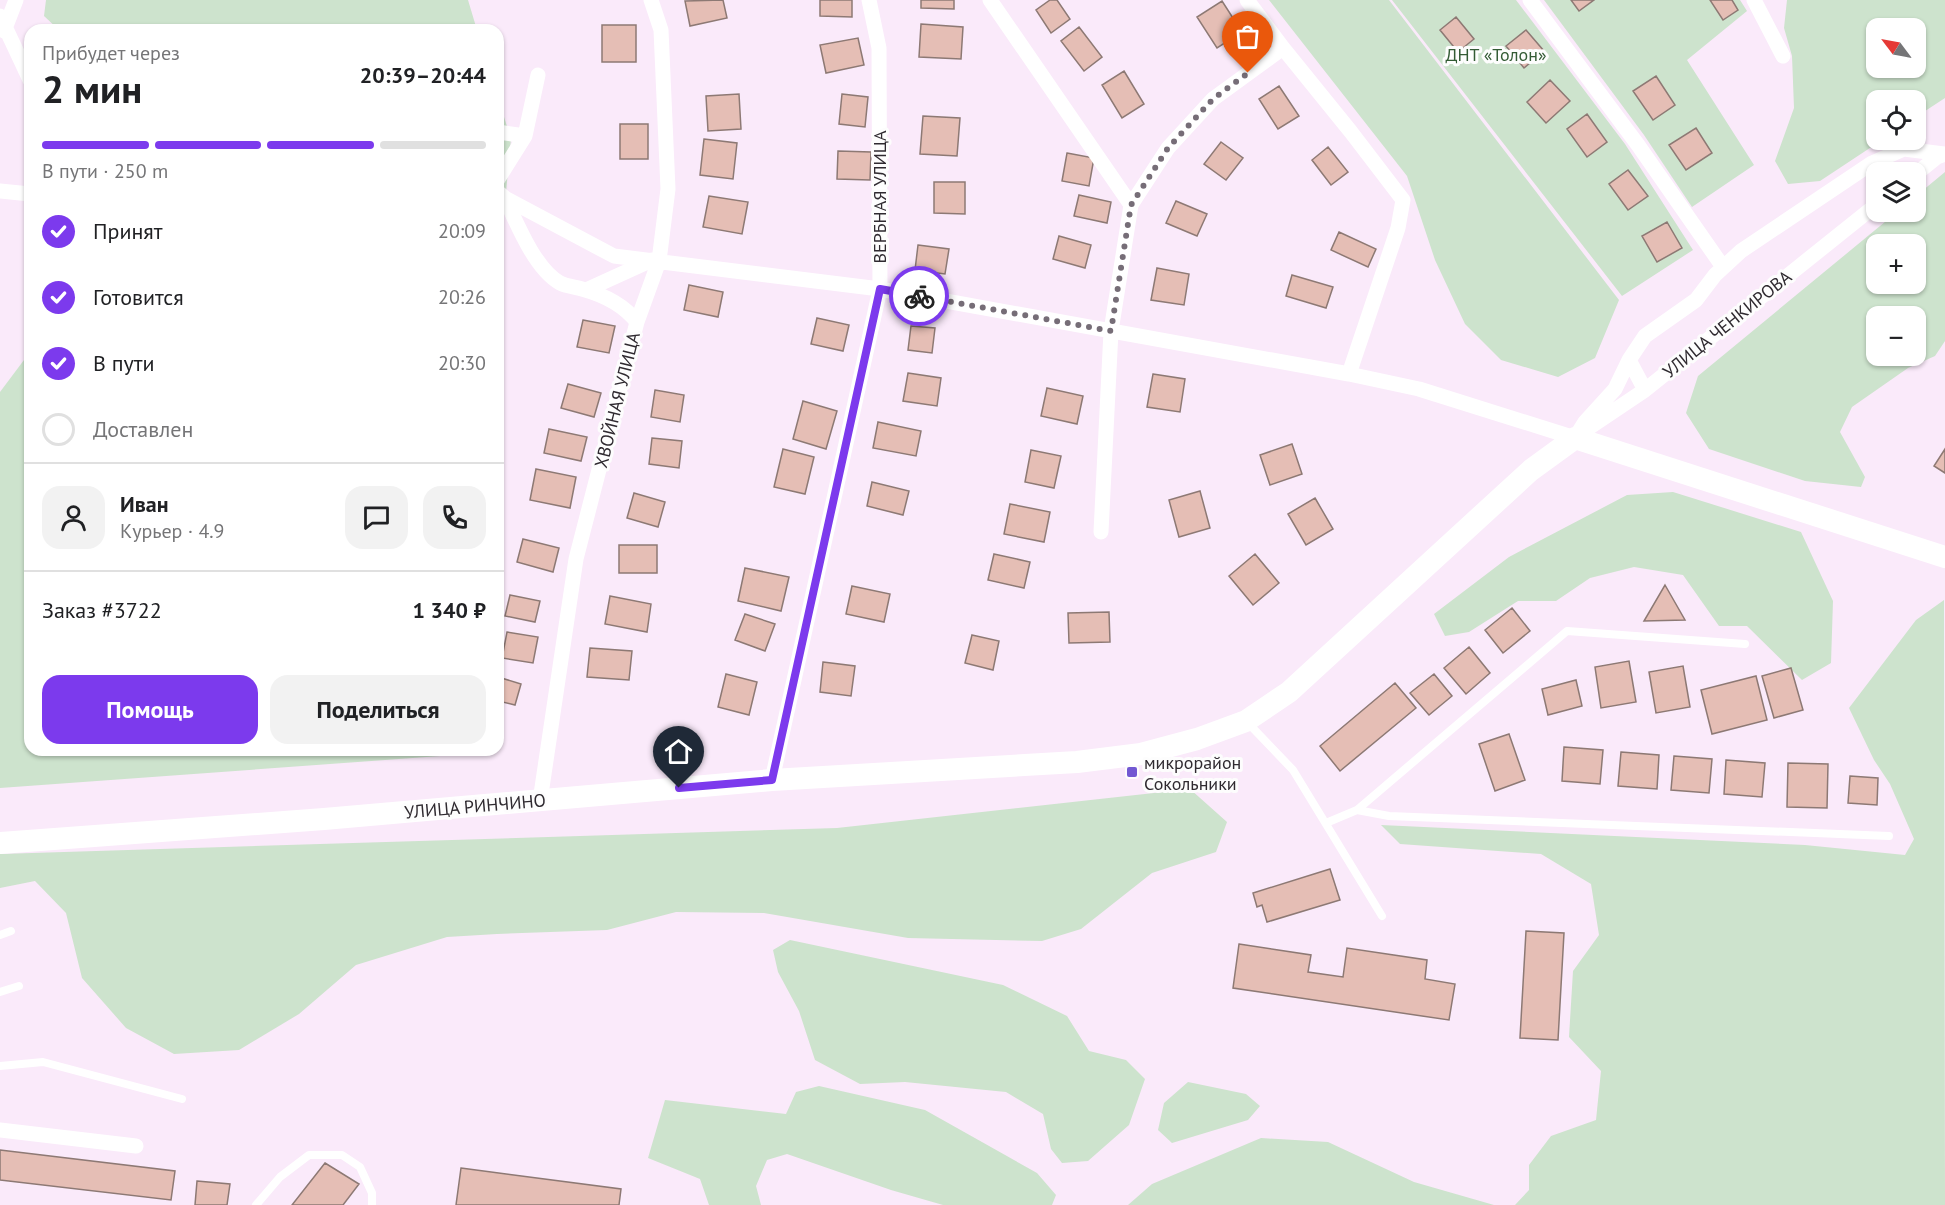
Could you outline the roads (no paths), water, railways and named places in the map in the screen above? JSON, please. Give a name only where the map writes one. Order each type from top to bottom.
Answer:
[{"type":"street","points":[[16,0],[2,27],[24,69]]},
{"type":"street","name":"ХВОЙНАЯ УЛИЦА","points":[[540,801],[576,559],[637,322],[656,260],[668,189],[661,30],[651,0]]},
{"type":"street","name":"ВЕРБНАЯ УЛИЦА","points":[[772,780],[880,289],[879,48],[869,0]]},
{"type":"street","points":[[990,0],[1131,205]]},
{"type":"street","points":[[1247,0],[1403,200],[1398,228],[1349,374]]},
{"type":"street","points":[[1530,0],[1638,145],[1723,267]]},
{"type":"street","points":[[1754,0],[1783,56]]},
{"type":"street","points":[[1101,532],[1111,331],[1131,205],[1168,148],[1213,99],[1283,48]]},
{"type":"street","points":[[504,169],[525,136],[538,75]]},
{"type":"street","points":[[504,133],[525,136]]},
{"type":"street","points":[[1575,438],[1585,422],[1615,389],[1629,360],[1645,336],[1696,300],[1723,267],[1741,251],[1872,163],[1904,150],[1944,154]]},
{"type":"street","points":[[1926,166],[1944,154]]},
{"type":"street","points":[[0,191],[24,193]]},
{"type":"street","points":[[504,196],[614,256],[880,289],[1349,374],[1419,389],[1945,557]]},
{"type":"street","points":[[504,199],[544,270],[561,284],[586,290],[618,302],[637,322]]},
{"type":"street","name":"УЛИЦА ЧЕНКИРОВА","points":[[1575,438],[1645,390],[1866,213]]},
{"type":"street","points":[[586,290],[656,260]]},
{"type":"street","points":[[611,278],[651,280]]},
{"type":"street","points":[[1629,360],[1645,390]]},
{"type":"street","name":"УЛИЦА РИНЧИНО","points":[[0,843],[324,819],[772,780],[1077,762],[1141,754],[1197,739],[1246,721],[1289,692],[1531,470],[1575,438]]},
{"type":"street","points":[[0,1130],[136,1146]]},
{"type":"lane","points":[[1326,823],[1357,810],[1567,631],[1745,644]]},
{"type":"lane","points":[[1246,721],[1293,770],[1382,916]]},
{"type":"lane","points":[[1357,810],[1389,816],[1889,836]]},
{"type":"lane","points":[[0,935],[11,931]]},
{"type":"lane","points":[[0,992],[19,986]]},
{"type":"lane","points":[[0,1066],[44,1062],[182,1099]]},
{"type":"lane","points":[[256,1205],[280,1177],[309,1155],[342,1155],[360,1167],[372,1193],[372,1205]]},
{"type":"place","name":"микрорайон Сокольники","points":[[1132,772]]},
{"type":"park label","name":"ДНТ «Толон»","points":[[1496,54]]}]
